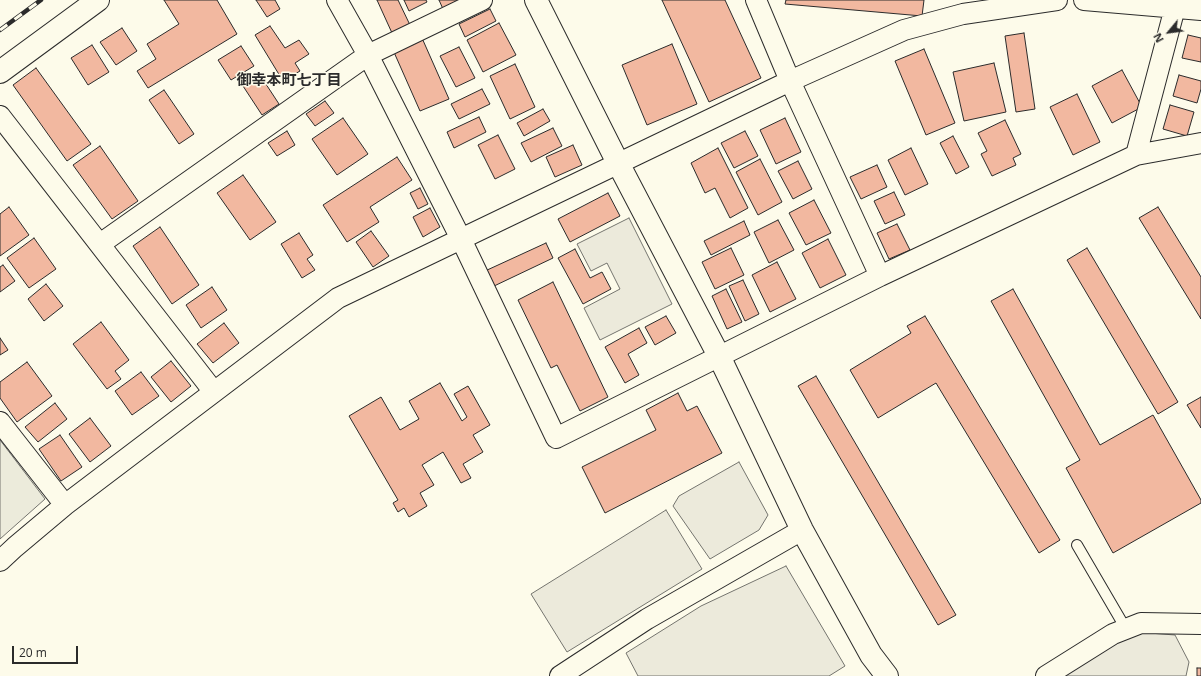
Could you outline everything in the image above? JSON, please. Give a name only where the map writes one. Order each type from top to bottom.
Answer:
[{"type":"street","points":[[0,72],[98,0]]},
{"type":"street","points":[[337,0],[368,55],[461,238],[556,438],[880,276],[1136,155],[1201,143]]},
{"type":"street","points":[[100,244],[368,55],[482,0]]},
{"type":"street","points":[[536,0],[618,163],[719,356],[802,530],[871,655],[887,676]]},
{"type":"street","points":[[756,0],[790,81],[880,276]]},
{"type":"street","points":[[0,561],[65,505],[338,298],[790,81],[904,30],[960,7],[1057,0]]},
{"type":"street","points":[[1084,0],[1176,4],[1201,10]]},
{"type":"street","points":[[1136,155],[1176,4]]},
{"type":"street","points":[[0,116],[214,392]]},
{"type":"street","points":[[0,422],[65,505]]},
{"type":"street","points":[[560,676],[647,619],[802,530]]},
{"type":"street","points":[[1046,676],[1113,634],[1141,623],[1201,624]]},
{"type":"lane","points":[[1077,545],[1126,629]]},
{"type":"shaded area","points":[[629,218],[672,304],[600,340],[584,308],[620,289],[607,263],[591,271],[577,244]]},
{"type":"shaded area","points":[[0,440],[45,499],[0,539]]},
{"type":"shaded area","points":[[739,462],[768,515],[759,530],[710,559],[673,506],[679,496]]},
{"type":"shaded area","points":[[666,510],[702,569],[567,652],[531,594]]},
{"type":"shaded area","points":[[786,566],[845,666],[829,676],[638,676],[626,653],[701,606]]},
{"type":"shaded area","points":[[1136,632],[1175,635],[1189,662],[1186,676],[1062,676]]},
{"type":"building","points":[[164,0],[217,0],[237,34],[148,88],[137,71],[156,59],[147,44],[179,24]]},
{"type":"building","points":[[256,0],[275,0],[280,9],[267,17]]},
{"type":"building","points":[[377,0],[398,0],[410,25],[392,33]]},
{"type":"building","points":[[404,0],[426,0],[427,2],[409,11]]},
{"type":"building","points":[[439,0],[460,0],[443,9]]},
{"type":"building","points":[[662,0],[725,0],[761,78],[709,102]]},
{"type":"building","points":[[786,0],[924,0],[922,16],[785,4]]},
{"type":"building","points":[[490,9],[496,21],[465,37],[459,24]]},
{"type":"building","points":[[499,23],[516,55],[483,72],[467,40]]},
{"type":"building","points":[[270,26],[285,48],[299,40],[309,54],[295,63],[300,71],[283,81],[255,35]]},
{"type":"building","points":[[122,28],[137,51],[116,65],[100,42]]},
{"type":"building","points":[[1024,33],[1035,109],[1016,112],[1005,36]]},
{"type":"building","points":[[1188,35],[1201,38],[1201,62],[1182,58]]},
{"type":"building","points":[[422,38],[449,99],[420,111],[393,50]]},
{"type":"building","points":[[672,44],[697,104],[647,125],[622,65]]},
{"type":"building","points":[[92,45],[109,72],[88,85],[71,58]]},
{"type":"building","points":[[241,46],[254,66],[231,80],[218,60]]},
{"type":"building","points":[[459,47],[475,78],[456,87],[440,56]]},
{"type":"building","points":[[924,49],[955,123],[926,135],[895,61]]},
{"type":"building","points":[[994,63],[1006,112],[964,121],[953,72]]},
{"type":"building","points":[[515,64],[535,107],[510,119],[490,76]]},
{"type":"building","points":[[36,68],[91,144],[67,161],[13,85]]},
{"type":"building","points":[[1122,70],[1142,107],[1112,123],[1092,86]]},
{"type":"building","points":[[260,75],[279,104],[262,115],[243,86]]},
{"type":"building","points":[[1179,75],[1201,81],[1201,89],[1197,103],[1173,96]]},
{"type":"building","points":[[482,89],[490,104],[459,119],[451,104]]},
{"type":"building","points":[[164,90],[194,134],[179,144],[149,100]]},
{"type":"building","points":[[1077,94],[1100,142],[1073,155],[1050,107]]},
{"type":"building","points":[[325,101],[334,113],[315,126],[306,114]]},
{"type":"building","points":[[1170,105],[1194,112],[1187,136],[1163,129]]},
{"type":"building","points":[[543,109],[550,121],[524,136],[517,123]]},
{"type":"building","points":[[479,117],[486,132],[454,148],[447,132]]},
{"type":"building","points":[[343,118],[368,154],[337,175],[312,139]]},
{"type":"building","points":[[785,118],[801,152],[776,164],[760,130]]},
{"type":"building","points":[[1005,120],[1021,154],[1013,158],[1016,165],[992,176],[981,154],[987,151],[978,133]]},
{"type":"building","points":[[553,128],[562,146],[531,162],[521,143]]},
{"type":"building","points":[[287,131],[295,145],[277,156],[268,143]]},
{"type":"building","points":[[745,131],[758,156],[734,168],[721,143]]},
{"type":"building","points":[[498,135],[515,169],[495,179],[478,145]]},
{"type":"building","points":[[953,136],[969,167],[956,174],[940,143]]},
{"type":"building","points":[[573,145],[582,165],[555,177],[546,157]]},
{"type":"building","points":[[100,146],[138,201],[112,219],[73,165]]},
{"type":"building","points":[[718,148],[748,208],[730,218],[715,188],[705,193],[691,163]]},
{"type":"building","points":[[911,148],[928,184],[905,195],[888,160]]},
{"type":"building","points":[[397,157],[412,180],[370,207],[379,222],[347,242],[323,205]]},
{"type":"building","points":[[760,159],[782,202],[758,215],[736,172]]},
{"type":"building","points":[[798,161],[812,189],[793,199],[778,171]]},
{"type":"building","points":[[877,165],[887,187],[861,199],[850,177]]},
{"type":"building","points":[[243,175],[276,222],[250,240],[217,193]]},
{"type":"building","points":[[420,188],[428,204],[418,209],[410,193]]},
{"type":"building","points":[[894,192],[905,215],[885,224],[874,201]]},
{"type":"building","points":[[608,193],[620,216],[570,242],[558,219]]},
{"type":"building","points":[[814,200],[831,233],[806,245],[789,213]]},
{"type":"building","points":[[9,207],[29,235],[0,256],[0,214]]},
{"type":"building","points":[[1158,207],[1201,277],[1201,319],[1139,218]]},
{"type":"building","points":[[430,208],[440,227],[423,237],[413,217]]},
{"type":"building","points":[[778,220],[794,250],[769,263],[754,232]]},
{"type":"building","points":[[744,221],[750,235],[711,255],[704,241]]},
{"type":"building","points":[[897,224],[910,250],[889,259],[877,233]]},
{"type":"building","points":[[160,227],[199,285],[172,304],[133,246]]},
{"type":"building","points":[[371,231],[389,256],[373,267],[356,242]]},
{"type":"building","points":[[299,233],[313,255],[307,259],[315,270],[302,278],[281,244]]},
{"type":"building","points":[[34,238],[56,269],[29,288],[7,258]]},
{"type":"building","points":[[828,239],[846,275],[820,288],[802,253]]},
{"type":"building","points":[[546,243],[553,258],[492,287],[485,271]]},
{"type":"building","points":[[731,248],[744,275],[715,289],[702,262]]},
{"type":"building","points":[[1087,248],[1178,402],[1158,414],[1067,260]]},
{"type":"building","points":[[575,249],[590,278],[602,272],[611,289],[583,304],[558,258]]},
{"type":"building","points":[[777,262],[796,299],[770,312],[752,275]]},
{"type":"building","points":[[3,265],[15,281],[0,292],[0,267]]},
{"type":"building","points":[[743,280],[759,314],[745,321],[729,286]]},
{"type":"building","points":[[553,282],[608,397],[580,411],[557,365],[551,368],[518,300]]},
{"type":"building","points":[[46,284],[63,306],[44,321],[28,299]]},
{"type":"building","points":[[212,287],[227,310],[201,328],[186,305]]},
{"type":"building","points":[[726,289],[742,322],[727,329],[712,296]]},
{"type":"building","points":[[1013,289],[1100,445],[1153,415],[1201,500],[1201,503],[1113,553],[1066,468],[1080,460],[991,301]]},
{"type":"building","points":[[666,316],[676,333],[655,345],[645,327]]},
{"type":"building","points":[[925,316],[1060,540],[1039,553],[936,383],[878,418],[850,370],[911,333],[907,326]]},
{"type":"building","points":[[101,322],[129,360],[115,371],[121,379],[107,389],[73,344]]},
{"type":"building","points":[[224,323],[239,343],[213,363],[197,344]]},
{"type":"building","points":[[639,328],[647,343],[628,354],[639,375],[625,383],[605,347]]},
{"type":"building","points":[[0,338],[8,350],[0,355]]},
{"type":"building","points":[[171,361],[191,386],[171,402],[151,377]]},
{"type":"building","points":[[27,362],[52,396],[17,422],[0,398],[0,382]]},
{"type":"building","points":[[141,372],[159,396],[132,415],[115,391]]},
{"type":"building","points":[[816,376],[956,615],[938,625],[798,386]]},
{"type":"building","points":[[440,383],[462,421],[467,417],[454,394],[468,386],[490,425],[473,435],[483,452],[463,464],[471,478],[461,483],[443,452],[422,465],[434,485],[420,493],[427,506],[409,517],[404,508],[398,512],[393,503],[398,500],[349,416],[381,397],[400,430],[419,419],[409,401]]},
{"type":"building","points":[[678,393],[687,411],[697,406],[722,453],[605,513],[582,467],[656,430],[646,410]]},
{"type":"building","points":[[1201,397],[1201,428],[1187,405]]},
{"type":"building","points":[[55,403],[67,419],[38,442],[25,427]]},
{"type":"building","points":[[90,418],[111,446],[90,462],[69,434]]},
{"type":"building","points":[[60,435],[82,467],[61,481],[39,449]]},
{"type":"building","points":[[1197,668],[1201,668],[1201,676],[1197,676]]},
{"type":"railway","points":[[0,30],[41,0]]},
{"type":"district","name":"御幸本町七丁目","points":[[289,81]]}]
